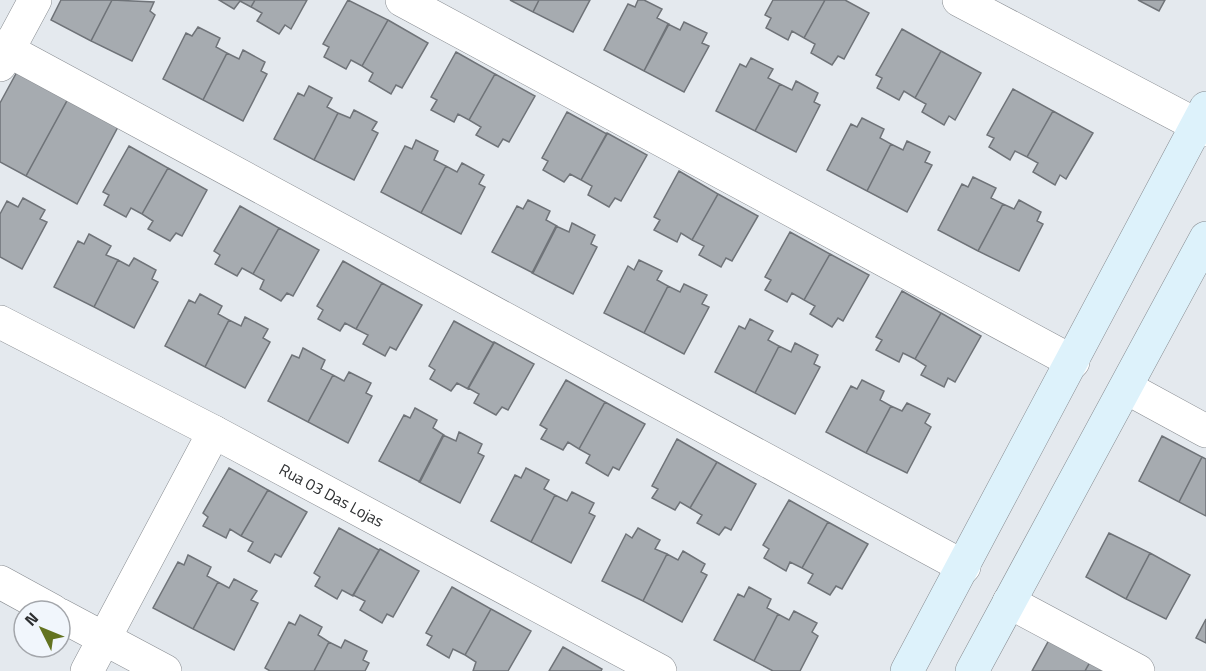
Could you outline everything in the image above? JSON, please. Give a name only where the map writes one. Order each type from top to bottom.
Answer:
[{"type":"street","points":[[34,0],[3,54],[964,567]]},
{"type":"street","points":[[402,0],[1073,362]]},
{"type":"street","points":[[907,671],[1203,121],[959,0]]},
{"type":"street","points":[[972,671],[1127,388],[1206,238]]},
{"type":"street","name":"Rua 03 Das Lojas","points":[[0,322],[214,432],[660,671]]},
{"type":"street","points":[[1127,388],[1206,430]]},
{"type":"street","points":[[87,671],[214,432]]},
{"type":"street","points":[[0,582],[31,599]]},
{"type":"street","points":[[1009,602],[1138,671]]},
{"type":"street","points":[[72,622],[165,671]]},
{"type":"building","points":[[61,0],[112,0],[91,41],[51,20]]},
{"type":"building","points":[[112,0],[154,2],[150,11],[155,15],[132,61],[91,41]]},
{"type":"building","points":[[219,0],[255,0],[251,7],[240,1],[234,9]]},
{"type":"building","points":[[255,0],[307,0],[291,29],[285,25],[279,34],[257,21],[262,13],[251,7]]},
{"type":"building","points":[[348,0],[388,20],[362,66],[351,60],[346,69],[324,57],[329,47],[323,44]]},
{"type":"building","points":[[510,0],[539,0],[533,12]]},
{"type":"building","points":[[539,0],[590,0],[573,32],[533,12]]},
{"type":"building","points":[[638,0],[644,0],[662,9],[657,18],[669,24],[644,71],[604,50],[628,4],[635,7]]},
{"type":"building","points":[[773,0],[825,0],[804,38],[792,31],[788,40],[766,28],[771,18],[765,15]]},
{"type":"building","points":[[825,0],[845,0],[869,13],[844,59],[838,56],[832,65],[811,53],[815,44],[804,38]]},
{"type":"building","points":[[1138,0],[1165,0],[1159,11]]},
{"type":"building","points":[[388,20],[428,43],[402,88],[396,85],[391,94],[369,81],[373,73],[362,66]]},
{"type":"building","points":[[684,22],[707,33],[702,43],[709,46],[684,92],[644,71],[668,24],[680,30]]},
{"type":"building","points":[[198,27],[220,38],[216,47],[227,53],[203,100],[163,79],[186,33],[192,36]]},
{"type":"building","points":[[902,29],[941,51],[915,98],[904,91],[899,100],[877,88],[882,78],[876,75]]},
{"type":"building","points":[[243,50],[265,62],[261,71],[267,74],[243,121],[203,100],[227,53],[239,59]]},
{"type":"building","points":[[941,51],[981,73],[955,120],[949,116],[944,125],[922,112],[926,104],[915,98]]},
{"type":"building","points":[[456,52],[495,74],[469,120],[458,114],[454,122],[431,110],[437,100],[431,97]]},
{"type":"building","points":[[751,58],[773,69],[768,78],[780,84],[755,131],[716,111],[740,64],[746,67]]},
{"type":"building","points":[[18,70],[69,97],[26,176],[0,162],[0,103]]},
{"type":"building","points":[[495,74],[535,96],[509,142],[503,139],[498,147],[476,135],[481,127],[469,120]]},
{"type":"building","points":[[796,81],[818,93],[814,102],[820,105],[796,152],[755,131],[780,84],[792,90]]},
{"type":"building","points":[[309,86],[332,98],[327,107],[338,113],[314,160],[274,139],[298,93],[304,96]]},
{"type":"building","points":[[1013,89],[1053,111],[1027,157],[1015,151],[1010,160],[989,147],[994,138],[987,135]]},
{"type":"building","points":[[69,97],[119,125],[77,204],[26,176]]},
{"type":"building","points":[[354,110],[377,122],[372,130],[378,133],[354,180],[314,160],[338,113],[350,118]]},
{"type":"building","points":[[1053,111],[1093,133],[1066,179],[1060,175],[1055,185],[1033,172],[1038,163],[1027,157]]},
{"type":"building","points":[[567,112],[607,134],[581,180],[570,174],[564,182],[543,170],[548,161],[542,158]]},
{"type":"building","points":[[862,118],[884,129],[880,138],[891,144],[867,191],[827,170],[851,124],[857,127]]},
{"type":"building","points":[[607,133],[647,155],[621,201],[615,198],[609,207],[588,195],[592,186],[581,180]]},
{"type":"building","points":[[416,140],[438,151],[434,160],[446,166],[421,213],[381,192],[405,146],[412,149]]},
{"type":"building","points":[[907,141],[930,152],[925,162],[932,165],[907,212],[867,191],[891,144],[903,150]]},
{"type":"building","points":[[129,146],[168,168],[142,214],[131,208],[126,217],[104,205],[109,195],[103,192]]},
{"type":"building","points":[[462,163],[484,175],[479,184],[485,187],[461,234],[421,213],[446,166],[457,172]]},
{"type":"building","points":[[168,168],[207,190],[182,236],[176,233],[170,241],[148,229],[153,221],[142,214]]},
{"type":"building","points":[[679,171],[718,194],[692,240],[681,233],[677,242],[654,230],[660,220],[654,217]]},
{"type":"building","points":[[973,177],[996,188],[991,198],[1003,204],[978,251],[938,230],[962,184],[968,187]]},
{"type":"building","points":[[718,194],[758,216],[732,261],[726,258],[721,267],[699,255],[704,246],[692,240]]},
{"type":"building","points":[[23,198],[45,210],[40,219],[47,222],[22,269],[0,257],[0,214],[7,201],[18,207]]},
{"type":"building","points":[[528,200],[550,211],[546,220],[557,226],[533,273],[492,252],[517,206],[523,209]]},
{"type":"building","points":[[1019,200],[1041,212],[1037,221],[1043,224],[1019,271],[978,251],[1003,204],[1014,209]]},
{"type":"building","points":[[240,206],[279,228],[253,274],[242,268],[237,276],[215,264],[220,255],[214,251]]},
{"type":"building","points":[[572,223],[595,235],[591,244],[597,247],[573,294],[532,273],[556,226],[569,232]]},
{"type":"building","points":[[279,228],[319,250],[293,296],[287,293],[281,301],[260,289],[264,280],[253,274]]},
{"type":"building","points":[[790,232],[830,254],[804,300],[792,293],[787,302],[765,290],[771,280],[765,277]]},
{"type":"building","points":[[89,234],[111,246],[106,255],[118,260],[94,307],[54,287],[78,241],[84,244]]},
{"type":"building","points":[[830,254],[869,275],[843,321],[838,318],[832,327],[810,314],[815,306],[804,300]]},
{"type":"building","points":[[134,258],[156,270],[152,279],[158,282],[134,328],[94,307],[118,260],[129,266]]},
{"type":"building","points":[[639,260],[662,271],[657,280],[668,286],[644,333],[604,313],[628,266],[634,270]]},
{"type":"building","points":[[343,261],[382,283],[356,329],[345,323],[340,331],[318,319],[323,310],[317,306]]},
{"type":"building","points":[[382,283],[422,305],[396,350],[390,347],[385,356],[363,344],[368,335],[356,329]]},
{"type":"building","points":[[684,284],[707,295],[702,304],[709,307],[684,354],[644,333],[668,286],[680,292]]},
{"type":"building","points":[[902,291],[941,313],[915,359],[903,353],[899,362],[876,350],[882,340],[876,337]]},
{"type":"building","points":[[200,294],[222,306],[218,314],[229,320],[205,367],[165,346],[189,300],[195,303]]},
{"type":"building","points":[[941,313],[981,336],[955,382],[948,378],[944,387],[921,375],[926,366],[915,359]]},
{"type":"building","points":[[245,317],[268,329],[263,338],[270,342],[245,388],[205,367],[229,320],[241,326]]},
{"type":"building","points":[[750,319],[773,331],[768,340],[779,346],[755,393],[715,372],[739,326],[745,329]]},
{"type":"building","points":[[454,321],[494,343],[468,389],[457,383],[451,391],[430,379],[435,370],[429,366]]},
{"type":"building","points":[[494,342],[534,364],[508,410],[502,407],[496,415],[474,403],[479,394],[468,388]]},
{"type":"building","points":[[795,343],[818,355],[814,364],[820,367],[795,414],[755,393],[779,346],[791,352]]},
{"type":"building","points":[[303,348],[325,360],[321,369],[333,375],[308,422],[268,401],[292,355],[299,358]]},
{"type":"building","points":[[349,372],[371,383],[366,393],[372,396],[348,443],[308,422],[333,375],[344,381]]},
{"type":"building","points":[[566,380],[605,402],[579,449],[568,442],[563,450],[541,439],[547,429],[540,425]]},
{"type":"building","points":[[862,380],[884,391],[880,400],[891,406],[866,453],[826,432],[851,386],[857,389]]},
{"type":"building","points":[[605,402],[645,424],[619,470],[613,467],[608,476],[586,463],[590,455],[579,449]]},
{"type":"building","points":[[907,403],[930,414],[925,423],[931,427],[907,473],[866,453],[891,406],[902,411]]},
{"type":"building","points":[[415,408],[437,420],[433,428],[444,435],[420,482],[379,461],[404,415],[410,418]]},
{"type":"building","points":[[459,432],[482,444],[478,453],[484,456],[460,503],[419,482],[443,435],[456,441]]},
{"type":"building","points":[[1162,436],[1202,457],[1179,502],[1139,481]]},
{"type":"building","points":[[677,439],[717,462],[690,508],[680,502],[675,510],[652,498],[658,489],[652,486]]},
{"type":"building","points":[[1202,457],[1206,459],[1206,516],[1179,502]]},
{"type":"building","points":[[717,462],[756,484],[731,530],[725,527],[719,535],[697,523],[702,515],[690,508]]},
{"type":"building","points":[[229,468],[268,490],[241,536],[230,529],[226,538],[203,526],[208,517],[203,513]]},
{"type":"building","points":[[526,468],[549,480],[544,489],[555,495],[531,542],[491,521],[515,475],[521,478]]},
{"type":"building","points":[[268,490],[307,512],[281,557],[275,554],[270,563],[248,551],[253,542],[241,536]]},
{"type":"building","points":[[572,492],[594,503],[589,513],[595,516],[571,563],[531,542],[555,495],[567,501]]},
{"type":"building","points":[[789,500],[828,522],[802,568],[790,562],[786,571],[764,558],[769,549],[763,545]]},
{"type":"building","points":[[828,522],[868,544],[842,589],[836,586],[830,595],[808,583],[813,574],[802,568]]},
{"type":"building","points":[[339,528],[379,550],[353,596],[342,590],[337,599],[315,586],[320,577],[314,573]]},
{"type":"building","points":[[638,528],[660,540],[655,549],[667,554],[643,601],[602,581],[626,534],[632,538]]},
{"type":"building","points":[[1109,533],[1150,553],[1126,599],[1086,577]]},
{"type":"building","points":[[380,549],[419,571],[393,617],[387,614],[382,623],[360,610],[365,601],[353,595]]},
{"type":"building","points":[[683,551],[705,564],[701,572],[707,575],[682,622],[643,601],[667,554],[678,560]]},
{"type":"building","points":[[1150,553],[1190,575],[1166,619],[1126,599]]},
{"type":"building","points":[[188,555],[211,567],[207,576],[218,582],[193,629],[153,608],[178,562],[184,565]]},
{"type":"building","points":[[234,579],[257,591],[251,600],[258,603],[234,650],[193,629],[218,582],[229,588]]},
{"type":"building","points":[[452,587],[491,609],[465,655],[453,649],[449,658],[427,645],[432,636],[426,633]]},
{"type":"building","points":[[749,587],[771,599],[767,608],[778,614],[754,661],[714,640],[738,594],[744,597]]},
{"type":"building","points":[[491,609],[531,631],[508,671],[473,671],[476,662],[465,655]]},
{"type":"building","points":[[794,611],[817,623],[812,632],[818,636],[800,671],[773,671],[754,661],[778,614],[789,620]]},
{"type":"building","points":[[300,615],[322,627],[318,635],[329,642],[314,671],[270,671],[265,668],[289,622],[295,625]]},
{"type":"building","points":[[1206,619],[1206,643],[1196,638]]},
{"type":"building","points":[[345,640],[367,651],[363,660],[369,663],[365,671],[314,671],[329,642],[341,648]]},
{"type":"building","points":[[1049,640],[1090,662],[1085,671],[1032,671]]},
{"type":"building","points":[[563,647],[602,669],[601,671],[549,671]]},
{"type":"building","points":[[1090,662],[1107,671],[1085,671]]}]
